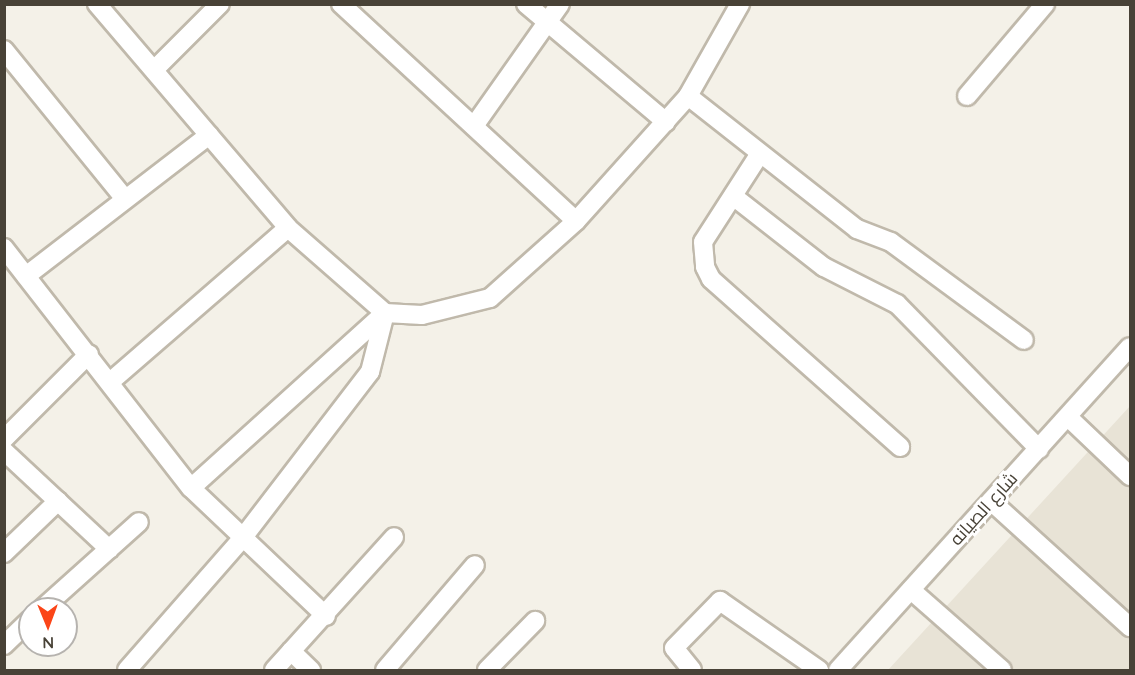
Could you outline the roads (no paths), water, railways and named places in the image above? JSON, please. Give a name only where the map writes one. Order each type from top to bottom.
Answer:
[{"type":"street","points":[[97,4],[288,228],[385,313]]},
{"type":"street","points":[[154,70],[220,4]]},
{"type":"street","points":[[341,4],[576,221]]},
{"type":"street","points":[[526,4],[666,122]]},
{"type":"street","points":[[474,126],[560,4]]},
{"type":"street","points":[[191,488],[385,313],[455,310],[489,298],[576,221],[666,122],[688,96],[740,4]]},
{"type":"street","points":[[967,96],[1046,4]]},
{"type":"street","points":[[4,50],[125,199]]},
{"type":"street","points":[[688,96],[759,155],[866,235],[891,242],[1024,340]]},
{"type":"street","points":[[27,276],[209,135]]},
{"type":"street","points":[[759,155],[703,242],[711,279],[900,447]]},
{"type":"street","points":[[733,196],[824,267],[897,304],[1039,449]]},
{"type":"street","points":[[110,382],[288,228]]},
{"type":"street","points":[[4,248],[89,354],[191,488],[241,540],[326,616]]},
{"type":"street","points":[[127,670],[241,540],[370,372],[385,313]]},
{"type":"street","name":"شارع الصيانه","points":[[838,670],[1131,346]]},
{"type":"street","points":[[4,439],[89,354]]},
{"type":"street","points":[[1068,417],[1131,476]]},
{"type":"street","points":[[4,451],[109,549]]},
{"type":"street","points":[[4,552],[58,501]]},
{"type":"street","points":[[991,501],[1131,627]]},
{"type":"street","points":[[55,597],[140,522]]},
{"type":"street","points":[[274,670],[326,616],[394,537]]},
{"type":"street","points":[[385,670],[475,565]]},
{"type":"street","points":[[911,590],[1002,670]]},
{"type":"street","points":[[692,670],[674,648],[720,601],[819,670]]},
{"type":"street","points":[[487,670],[535,621]]},
{"type":"street","points":[[291,651],[310,670]]}]
